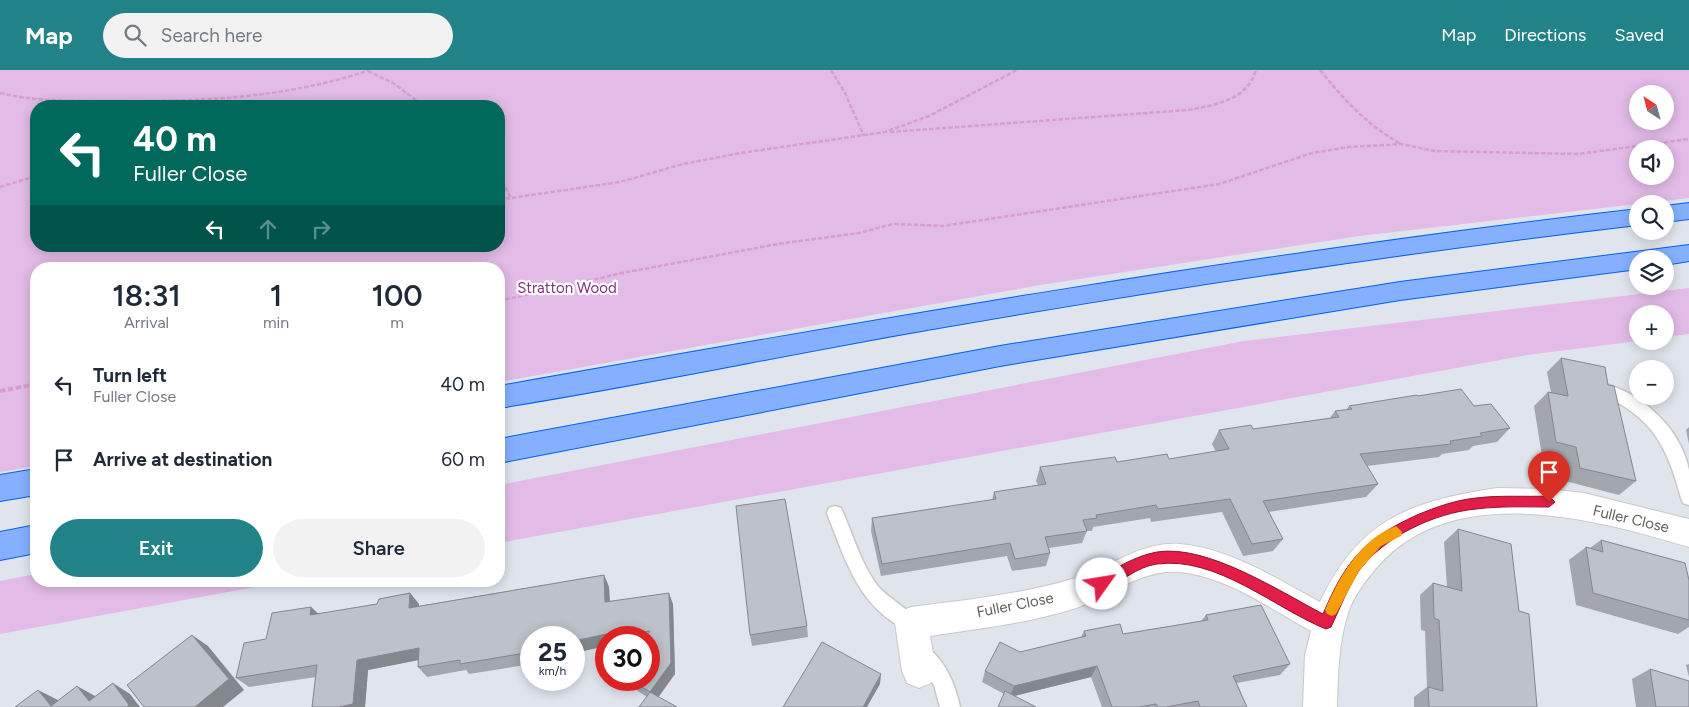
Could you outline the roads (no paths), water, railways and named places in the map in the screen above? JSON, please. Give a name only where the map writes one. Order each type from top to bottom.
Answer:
[{"type":"highway","points":[[1674,213],[1689,212]]},
{"type":"highway","points":[[505,396],[1198,275],[1503,231],[1629,218]]},
{"type":"highway","points":[[1674,255],[1689,253]]},
{"type":"highway","points":[[505,450],[1039,350],[1400,291],[1629,261]]},
{"type":"highway","points":[[0,488],[30,483]]},
{"type":"highway","points":[[0,546],[30,541]]},
{"type":"street","name":"Fuller Close","points":[[1320,707],[1318,674],[1326,622],[1338,594],[1354,567],[1377,542],[1440,511],[1476,503],[1549,502],[1611,512],[1689,533]]},
{"type":"street","name":"Fuller Close","points":[[914,647],[1007,608],[1074,593],[1102,584],[1129,567],[1157,558],[1180,558],[1205,563],[1226,571],[1326,622]]},
{"type":"lane","points":[[1609,391],[1630,401],[1657,423],[1674,449],[1689,498]]},
{"type":"lane","points":[[835,513],[863,580],[884,607],[894,615],[914,647],[936,669],[945,687],[950,707]]},
{"type":"park label","name":"Stratton Wood","points":[[567,288]]}]
